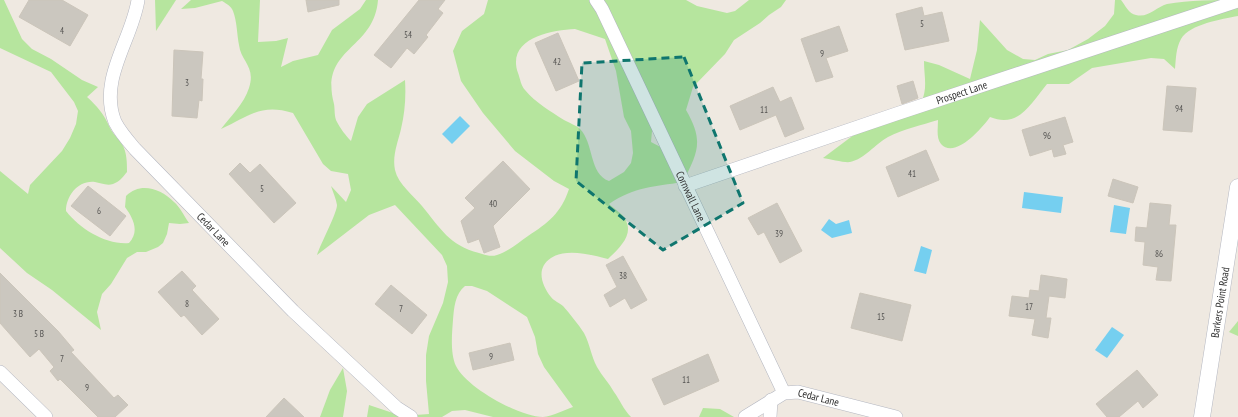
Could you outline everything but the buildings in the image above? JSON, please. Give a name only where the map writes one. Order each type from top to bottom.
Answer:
[{"type":"street","name":"Cedar Lane","points":[[138,0],[111,82],[110,97],[112,111],[121,131],[135,149],[293,311],[397,408],[411,417]]},
{"type":"street","name":"Cornwall Lane","points":[[596,0],[602,9],[784,393]]},
{"type":"street","name":"Prospect Lane","points":[[685,186],[896,114],[1238,1]]},
{"type":"street","name":"Barkers Point Road","points":[[1202,417],[1238,187]]},
{"type":"street","points":[[0,372],[46,417]]},
{"type":"street","name":"Cedar Lane","points":[[745,417],[784,393],[798,392],[896,417]]},
{"type":"street","points":[[770,417],[772,400]]},
{"type":"highlighted area","points":[[684,57],[743,203],[663,250],[576,181],[582,63]]},
{"type":"green space","points":[[0,0],[4,0],[22,39],[32,49],[51,59],[82,80],[98,87],[87,97],[97,107],[125,150],[127,172],[117,182],[111,185],[89,182],[78,186],[68,200],[66,211],[86,230],[111,241],[129,243],[135,229],[133,220],[125,207],[126,196],[137,189],[150,188],[163,193],[174,202],[189,223],[169,223],[167,234],[163,243],[146,252],[137,252],[127,258],[111,284],[102,294],[97,312],[101,330],[52,290],[27,273],[0,248],[0,171],[28,194],[30,185],[62,151],[70,138],[76,124],[78,111],[74,102],[51,72],[0,48]]},
{"type":"green space","points":[[155,0],[176,0],[156,31]]},
{"type":"green space","points":[[191,0],[260,0],[258,42],[276,41],[288,38],[281,67],[293,61],[318,55],[332,30],[360,9],[366,0],[378,0],[374,17],[367,30],[340,59],[334,71],[331,85],[336,120],[351,141],[358,117],[367,104],[405,80],[404,111],[394,160],[395,170],[399,180],[440,229],[453,241],[469,250],[492,256],[509,249],[548,222],[562,205],[569,189],[554,181],[515,151],[483,113],[461,81],[453,51],[462,31],[484,14],[488,0],[686,0],[697,6],[727,13],[735,11],[749,0],[786,0],[781,7],[734,40],[725,54],[693,87],[686,110],[695,130],[697,146],[683,182],[636,190],[609,204],[624,217],[628,225],[628,231],[624,241],[608,259],[579,253],[564,253],[551,258],[543,266],[542,276],[545,287],[552,298],[563,306],[584,333],[597,367],[631,417],[543,417],[493,417],[465,410],[452,411],[442,417],[367,417],[369,405],[402,416],[429,414],[426,381],[426,355],[429,336],[443,303],[448,282],[447,266],[442,255],[395,205],[369,215],[317,255],[332,221],[337,205],[331,186],[346,202],[351,190],[348,174],[331,171],[323,164],[293,113],[282,110],[264,110],[256,112],[221,129],[244,99],[251,81],[251,74],[240,51],[233,11],[229,5],[222,1],[195,8],[181,9]],"holes":[[[575,29],[605,39],[616,71],[624,117],[631,131],[633,153],[631,163],[624,172],[609,181],[598,172],[588,142],[580,129],[564,120],[529,95],[524,88],[518,73],[516,61],[518,52],[524,44],[543,34]],[[653,120],[668,151],[651,142]],[[465,286],[472,286],[487,291],[527,317],[535,337],[538,354],[544,367],[573,407],[543,417],[533,416],[494,399],[470,383],[456,366],[452,343],[454,311],[457,297]]]},
{"type":"green space","points":[[1115,0],[1121,0],[1131,13],[1141,16],[1149,14],[1167,4],[1193,1],[1238,0],[1238,16],[1207,23],[1185,34],[1181,39],[1176,53],[1175,69],[1164,59],[1151,58],[1092,68],[1069,84],[1047,84],[1030,106],[1017,117],[1009,120],[1000,120],[990,117],[975,134],[961,145],[954,148],[947,148],[939,142],[938,120],[894,134],[879,143],[865,155],[850,162],[823,158],[855,134],[921,103],[925,87],[924,61],[939,65],[970,79],[977,50],[980,20],[1007,50],[1023,59],[1035,60],[1048,54],[1068,50],[1088,39],[1105,26],[1114,14]]},
{"type":"green space","points":[[1238,321],[1238,336],[1229,332]]},
{"type":"green space","points":[[343,368],[347,391],[343,417],[320,417],[330,390]]},
{"type":"green space","points":[[703,408],[720,409],[734,417],[699,417]]},
{"type":"water","points":[[460,116],[470,126],[452,144],[442,134]]},
{"type":"water","points":[[1024,192],[1063,197],[1061,213],[1022,208]]},
{"type":"water","points":[[1114,205],[1130,208],[1126,234],[1110,232]]},
{"type":"water","points":[[829,219],[836,224],[849,220],[852,233],[832,238],[821,230]]},
{"type":"water","points":[[921,246],[932,250],[926,274],[914,271]]},
{"type":"water","points":[[1112,327],[1124,335],[1107,358],[1095,350]]}]
